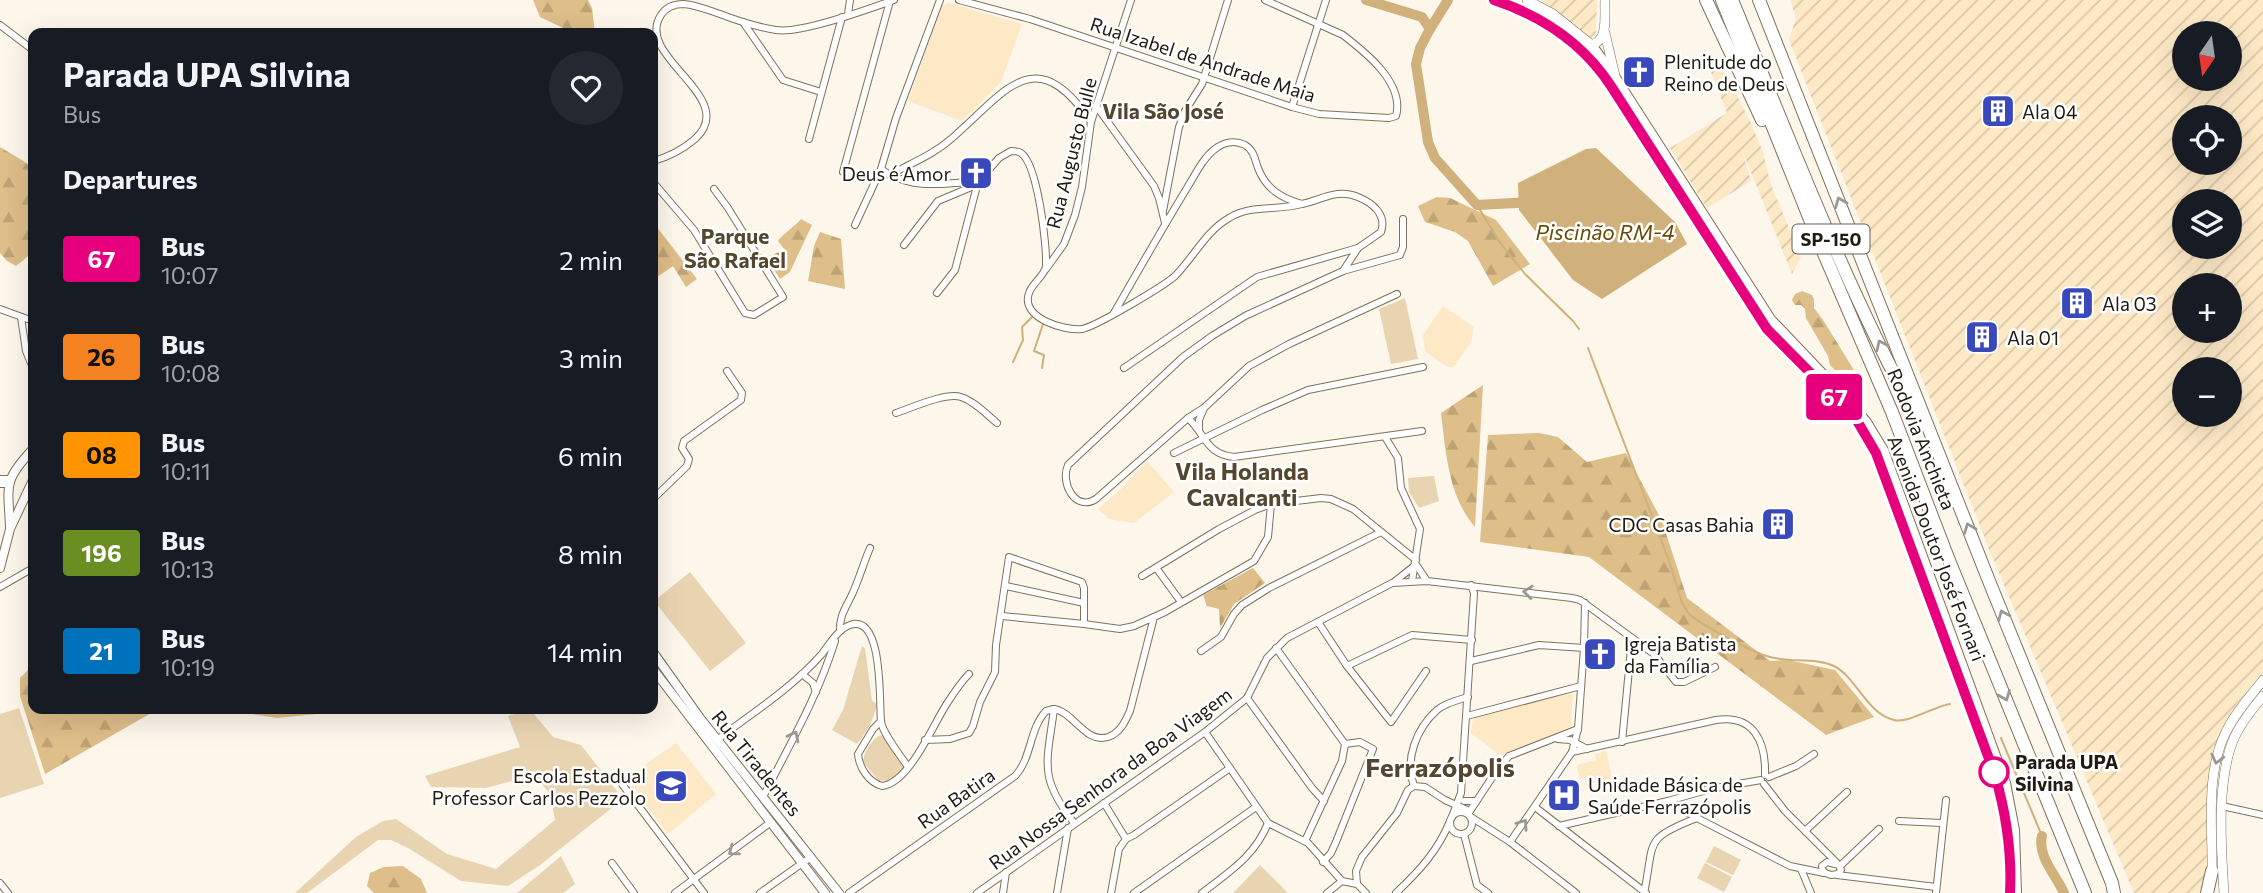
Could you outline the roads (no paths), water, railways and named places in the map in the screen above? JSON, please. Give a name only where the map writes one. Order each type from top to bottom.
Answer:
[{"type":"highway","points":[[1706,0],[1806,209]]},
{"type":"highway","name":"SP-150","points":[[1722,0],[1806,209]]},
{"type":"highway","name":"Rodovia Anchieta","points":[[1732,0],[1831,240],[1894,375],[1947,471]]},
{"type":"highway","name":"Rodovia Anchieta","points":[[1759,0],[2105,864],[2114,893]]},
{"type":"highway","name":"Rodovia Anchieta","points":[[1806,209],[1830,281],[1847,305],[1892,412],[1948,558],[2085,893]]},
{"type":"highway","points":[[2105,864],[2124,893]]},
{"type":"highway","points":[[2209,893],[2212,871]]},
{"type":"main road","name":"Avenida Doutor José Fornari","points":[[1494,0],[1523,11],[1578,47]]},
{"type":"main road","points":[[1605,0],[1605,31],[1615,76]]},
{"type":"main road","name":"Avenida Doutor José Fornari","points":[[1532,1],[1569,26],[1592,46]]},
{"type":"main road","points":[[1523,11],[1532,1]]},
{"type":"main road","points":[[1578,47],[1592,46],[1599,42],[1605,31]]},
{"type":"main road","points":[[2212,871],[2213,783],[2220,748],[2234,718],[2263,680]]},
{"type":"main road","points":[[2224,893],[2224,783],[2232,746],[2243,723],[2261,701]]},
{"type":"street","points":[[808,139],[850,0]]},
{"type":"street","points":[[855,225],[881,169],[896,118],[940,0]]},
{"type":"street","name":"Rua Izabel de Andrade Maia","points":[[959,0],[1030,19],[1292,107],[1319,114],[1390,118],[1396,116],[1394,89],[1379,68],[1343,35],[1318,24]]},
{"type":"street","name":"Rua Augusto Bulle","points":[[1114,313],[1091,327],[1063,327],[1039,317],[1027,303],[1028,294],[1064,244],[1075,215],[1082,187],[1091,122],[1131,0]]},
{"type":"street","points":[[1163,211],[1179,127],[1185,111],[1199,89],[1228,0]]},
{"type":"street","points":[[1265,0],[1318,24]]},
{"type":"street","points":[[1292,107],[1326,0]]},
{"type":"street","points":[[657,28],[660,16],[670,6],[680,2],[743,22],[778,31],[789,31],[892,1]]},
{"type":"street","points":[[843,172],[892,1]]},
{"type":"street","points":[[743,22],[783,80],[821,92]]},
{"type":"street","points":[[0,25],[28,46]]},
{"type":"street","points":[[658,36],[669,60],[697,91],[706,113],[705,125],[697,137],[675,154],[658,159]]},
{"type":"street","name":"Avenida Doutor José Fornari","points":[[1592,46],[1615,76],[1771,319],[1851,402],[1884,450],[2006,783],[2015,830],[2017,893]]},
{"type":"street","name":"Avenida Doutor José Fornari","points":[[1578,47],[1608,80],[1767,329],[1856,419],[1876,453],[1997,783],[2008,848],[2010,893]]},
{"type":"street","points":[[890,175],[941,148],[1000,93],[1016,82],[1034,78],[1050,81],[1068,95],[1091,122]]},
{"type":"street","points":[[1097,107],[1154,186],[1165,223]]},
{"type":"street","points":[[1114,313],[1165,223],[1205,160],[1216,148],[1234,142],[1247,146],[1272,191],[1303,204]]},
{"type":"street","points":[[904,245],[938,201],[969,188],[1005,153],[1016,151],[1026,158],[1031,169],[1041,209],[1046,269]]},
{"type":"street","points":[[881,169],[904,182],[919,185],[978,182]]},
{"type":"street","points":[[937,293],[955,270],[978,182]]},
{"type":"street","points":[[658,188],[694,230],[747,315],[754,315],[782,297],[714,189]]},
{"type":"street","points":[[1114,313],[1173,278],[1203,240],[1232,216],[1249,210],[1303,204],[1325,196],[1346,194],[1355,195],[1372,206],[1383,218],[1381,232],[1358,248],[1250,281],[1124,368]]},
{"type":"street","points":[[1396,294],[1248,366],[1205,407],[1188,418],[1090,503],[1080,502],[1067,488],[1064,480],[1068,465],[1183,357],[1245,316],[1343,271],[1400,255],[1403,247],[1403,219]]},
{"type":"street","points":[[1343,271],[1358,248]]},
{"type":"street","points":[[0,309],[28,319]]},
{"type":"street","points":[[21,317],[28,356]]},
{"type":"street","points":[[1174,453],[1308,390],[1423,367]]},
{"type":"street","points":[[658,494],[688,464],[689,459],[682,450],[684,441],[741,400],[742,393],[727,371]]},
{"type":"street","points":[[896,413],[933,400],[956,396],[968,401],[997,423]]},
{"type":"street","points":[[1199,429],[1199,420],[1205,407]]},
{"type":"street","points":[[1188,418],[1199,429],[1212,450],[1220,455],[1234,457],[1422,430]]},
{"type":"street","points":[[1385,437],[1398,458],[1403,493],[1420,529],[1412,581]]},
{"type":"street","points":[[10,529],[6,482],[28,455]]},
{"type":"street","points":[[0,479],[6,482]]},
{"type":"street","points":[[0,568],[10,529],[28,490]]},
{"type":"street","points":[[1142,576],[1255,510],[1271,504],[1321,498],[1331,499],[1353,509],[1415,563],[1427,581]]},
{"type":"street","points":[[1002,616],[1120,629],[1134,626],[1254,561],[1268,537],[1271,504]]},
{"type":"street","points":[[9,505],[18,509]]},
{"type":"street","points":[[1201,651],[1221,637],[1242,605],[1269,588],[1381,532]]},
{"type":"street","points":[[763,797],[825,674],[842,613],[870,548]]},
{"type":"street","points":[[925,740],[950,739],[969,733],[973,726],[987,685],[995,672],[1009,557],[1082,582],[1084,624]]},
{"type":"street","points":[[1392,583],[1415,563]]},
{"type":"street","points":[[1157,569],[1181,602]]},
{"type":"street","points":[[0,587],[28,571]]},
{"type":"street","name":"Rua Nossa Senhora da Boa Viagem","points":[[977,893],[1205,732],[1247,698],[1267,658],[1287,638],[1392,583],[1427,581],[1471,585],[1564,596],[1585,603]]},
{"type":"street","points":[[1451,583],[1468,590],[1474,599]]},
{"type":"street","points":[[1396,893],[1428,862],[1443,838],[1461,793],[1474,599],[1471,585]]},
{"type":"street","points":[[1006,586],[1084,603]]},
{"type":"street","points":[[1474,599],[1478,590],[1485,587]]},
{"type":"street","points":[[1585,603],[1661,661],[1678,683],[1715,667]]},
{"type":"street","points":[[1510,842],[1572,752],[1575,743],[1584,649],[1585,603]]},
{"type":"street","points":[[1057,893],[1071,826],[1048,780],[1046,767],[1054,709],[1064,711],[1083,730],[1098,737],[1116,733],[1130,711],[1154,617]]},
{"type":"street","points":[[1318,622],[1347,666],[1391,722],[1426,671]]},
{"type":"street","points":[[717,740],[802,674],[836,637],[851,625],[857,624],[866,628],[873,637],[881,722],[908,767]]},
{"type":"street","points":[[1347,666],[1412,635],[1472,640]]},
{"type":"street","points":[[1622,742],[1632,638]]},
{"type":"street","points":[[1471,661],[1539,645],[1584,649]]},
{"type":"street","points":[[1276,648],[1345,744],[1342,761],[1305,841]]},
{"type":"street","name":"Rua Tiradentes","points":[[658,662],[668,682],[825,893]]},
{"type":"street","name":"Rua Tiradentes","points":[[658,673],[717,740],[838,893]]},
{"type":"street","points":[[802,674],[813,683],[816,692]]},
{"type":"street","points":[[881,722],[873,729],[858,754],[860,765],[871,780],[882,786],[893,783],[908,767],[947,703],[969,674]]},
{"type":"street","points":[[1467,716],[1581,686]]},
{"type":"street","points":[[1414,786],[1410,764],[1416,740],[1437,710],[1468,697]]},
{"type":"street","points":[[1247,698],[1324,801]]},
{"type":"street","name":"Rua Batira","points":[[849,893],[1015,776],[1022,766],[1039,720],[1046,710],[1054,709]]},
{"type":"street","points":[[1572,752],[1716,720],[1735,720],[1752,729],[1761,741],[1765,755],[1766,780],[1774,796],[1839,868]]},
{"type":"street","points":[[1469,814],[1475,801],[1509,756],[1577,729]]},
{"type":"street","points":[[1205,732],[1268,823],[1305,841],[1342,881],[1356,884],[1366,893]]},
{"type":"street","points":[[1553,739],[1568,740],[1588,750]]},
{"type":"street","points":[[1323,862],[1331,853],[1373,749],[1360,742],[1345,744]]},
{"type":"street","points":[[1559,826],[1710,789],[1766,780],[1814,754]]},
{"type":"street","points":[[1111,893],[1119,849],[1126,839],[1230,768]]},
{"type":"street","points":[[622,783],[704,893]]},
{"type":"street","points":[[1356,884],[1356,871],[1362,857],[1397,813],[1408,790],[1414,786],[1424,787],[1457,805],[1576,893]]},
{"type":"street","points":[[1805,831],[1847,792]]},
{"type":"street","points":[[1461,793],[1471,828]]},
{"type":"street","points":[[1823,868],[1829,862],[1854,876],[1936,890],[1946,800]]},
{"type":"street","points":[[1464,801],[1475,801]]},
{"type":"street","points":[[1668,801],[1790,866],[1804,870],[1839,868],[1880,829]]},
{"type":"street","points":[[1104,803],[1126,839]]},
{"type":"street","points":[[2222,806],[2263,815]]},
{"type":"street","points":[[1134,893],[1256,807]]},
{"type":"street","points":[[1535,807],[1645,893],[1651,850],[1655,841],[1672,828],[1697,818]]},
{"type":"street","points":[[1469,814],[1458,812],[1451,819],[1451,827],[1460,833],[1477,885],[1488,893]]},
{"type":"street","points":[[1899,821],[1942,823]]},
{"type":"street","points":[[675,893],[771,822]]},
{"type":"street","points":[[1202,893],[1244,861],[1259,843],[1268,823]]},
{"type":"street","points":[[1443,838],[1486,825]]},
{"type":"street","points":[[1051,841],[1058,845],[1063,855]]},
{"type":"street","points":[[1823,850],[1823,868]]},
{"type":"street","points":[[760,893],[811,857]]},
{"type":"street","points":[[612,863],[634,893]]},
{"type":"street","points":[[1804,870],[1811,893]]},
{"type":"street","points":[[1003,893],[1006,872]]},
{"type":"street","points":[[1327,893],[1342,881]]},
{"type":"street","points":[[0,883],[8,893]]},
{"type":"street","points":[[1471,893],[1477,885]]},
{"type":"water","name":"Piscinão RM-4","points":[[1596,148],[1675,222],[1687,244],[1602,299],[1573,280],[1519,210],[1518,183],[1586,149]]},
{"type":"waterway","points":[[1366,0],[1422,17],[1430,29],[1420,48],[1416,64],[1428,142],[1435,158],[1477,205],[1533,202]]},
{"type":"waterway","points":[[1430,29],[1448,0]]},
{"type":"waterway","points":[[1477,205],[1501,244],[1525,274],[1579,329]]},
{"type":"waterway","points":[[1013,362],[1023,340],[1022,327],[1032,317]]},
{"type":"waterway","points":[[1042,368],[1044,355],[1034,351],[1043,324]]},
{"type":"waterway","points":[[1588,348],[1668,558],[1682,603],[1689,614],[1763,655],[1834,666],[1876,711],[1894,720],[1900,721],[1950,704]]},
{"type":"waterway","points":[[2001,738],[2042,836]]},
{"type":"waterway","points":[[2042,836],[2042,851],[2064,893]]},
{"type":"place","name":"Plenitude do Reino de Deus","points":[[1639,72]]},
{"type":"place","name":"Ala 04","points":[[1998,111]]},
{"type":"place","name":"Deus é Amor","points":[[976,173]]},
{"type":"place","name":"Ala 03","points":[[2077,303]]},
{"type":"place","name":"Ala 01","points":[[1982,337]]},
{"type":"place","name":"CDC Casas Bahia","points":[[1778,524]]},
{"type":"place","name":"Igreja Batista da Família","points":[[1600,654]]},
{"type":"place","name":"Parada UPA Silvina","points":[[1994,772]]},
{"type":"place","name":"Escola Estadual Professor Carlos Pezzolo","points":[[671,786]]},
{"type":"place","name":"Unidade Básica de Saúde Ferrazópolis","points":[[1564,795]]},
{"type":"district","name":"Vila São José","points":[[1163,110]]},
{"type":"district","name":"Parque São Rafael","points":[[735,247]]},
{"type":"district","name":"Vila Holanda Cavalcanti","points":[[1242,484]]},
{"type":"district","name":"Ferrazópolis","points":[[1440,766]]}]
